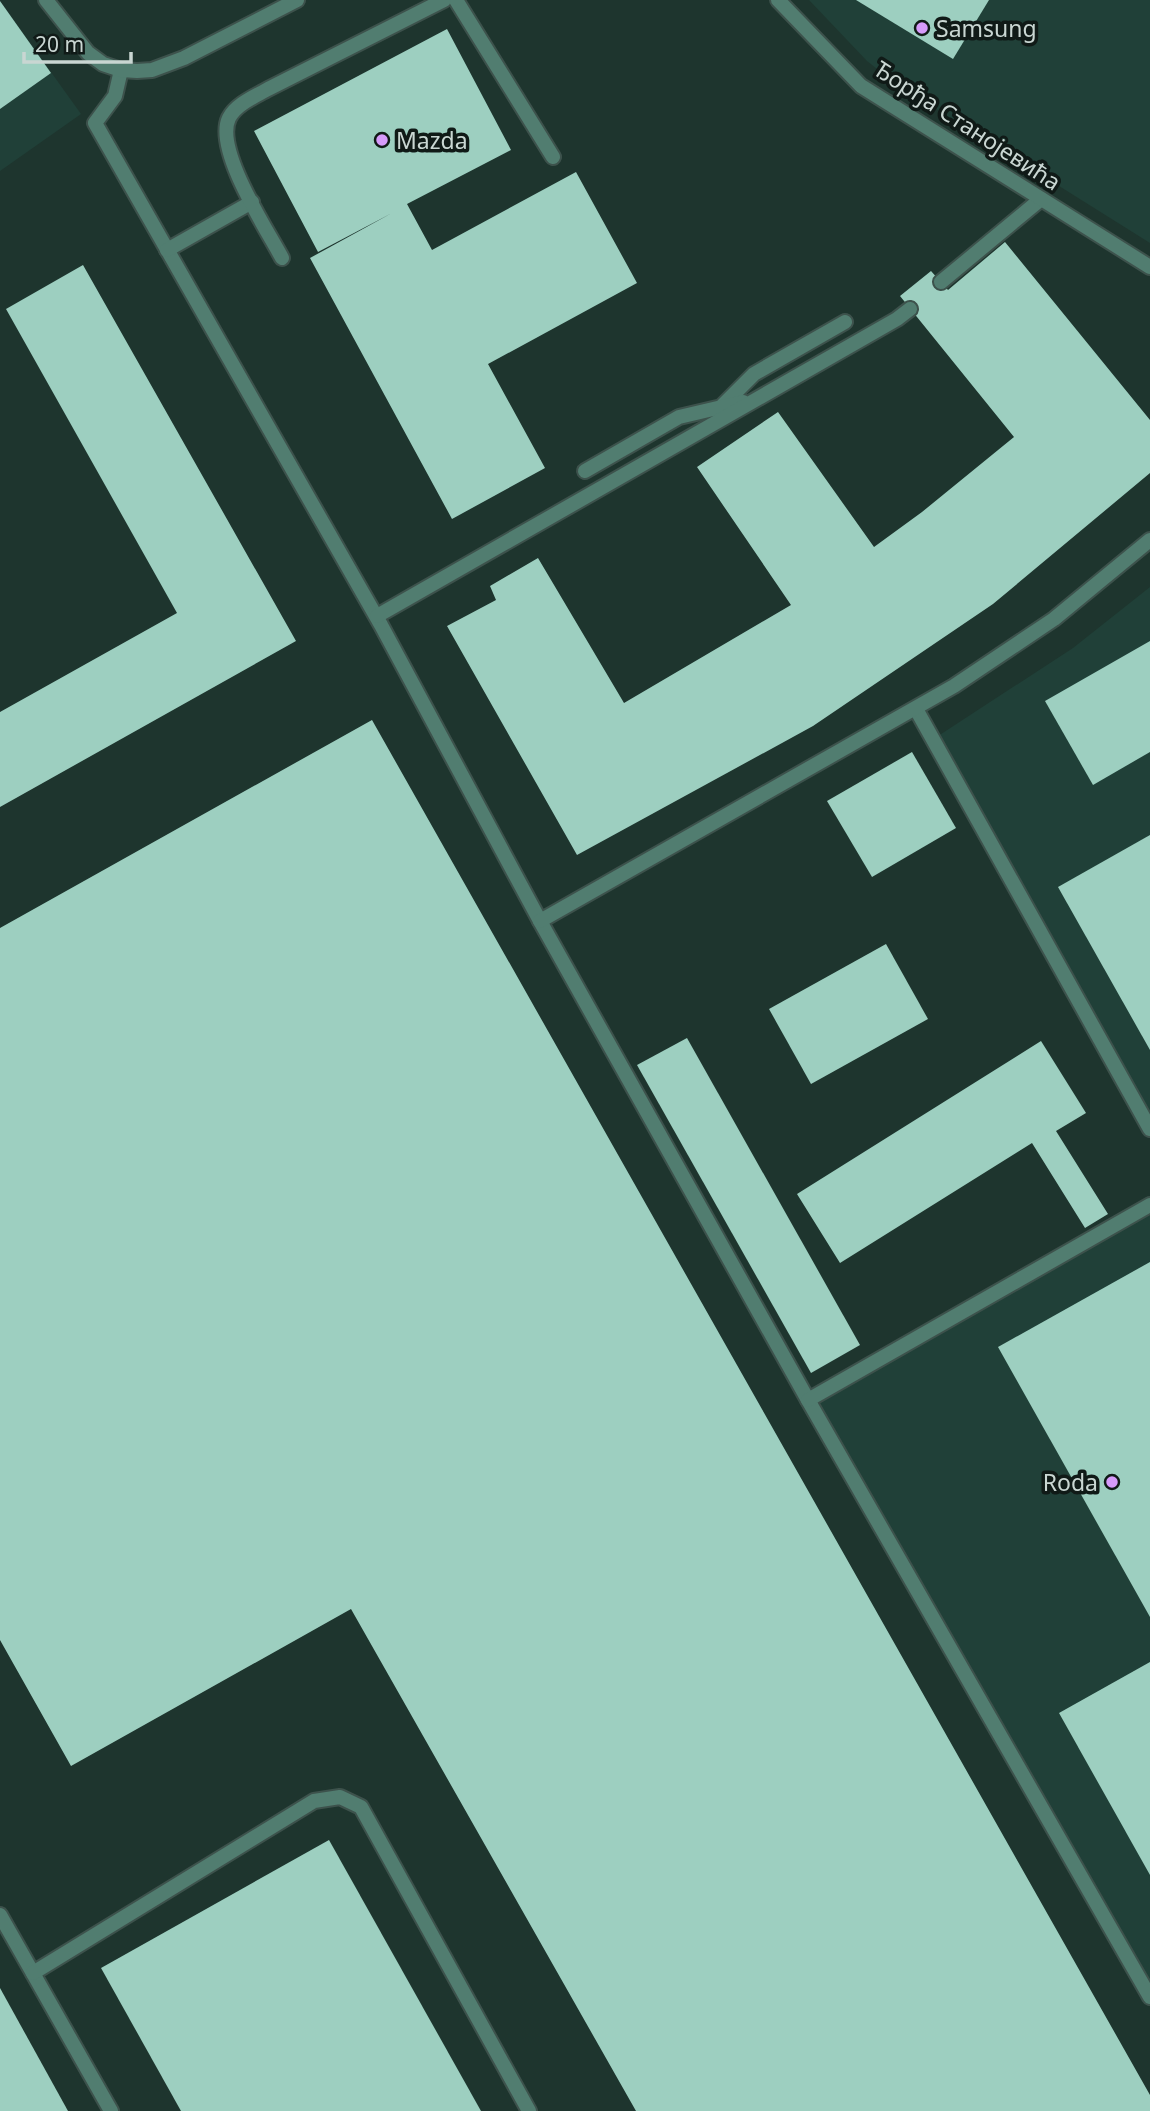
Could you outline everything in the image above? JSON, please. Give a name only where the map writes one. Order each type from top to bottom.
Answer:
[{"type":"street","points":[[47,0],[88,52],[103,64],[121,70],[152,70],[184,58],[297,0]]},
{"type":"street","points":[[282,258],[230,160],[226,135],[229,117],[243,104],[268,89],[444,0]]},
{"type":"street","points":[[456,0],[553,157]]},
{"type":"street","name":"Ђорђа Станојевића","points":[[778,0],[861,86],[1150,267]]},
{"type":"street","points":[[121,70],[115,96],[95,123],[377,616],[540,922],[808,1400],[1150,1997]]},
{"type":"street","points":[[941,282],[1041,199]]},
{"type":"street","points":[[167,250],[252,202]]},
{"type":"street","points":[[377,616],[897,319],[910,309]]},
{"type":"street","points":[[696,434],[754,374],[845,322]]},
{"type":"street","points":[[585,471],[679,417],[758,398]]},
{"type":"street","points":[[540,922],[916,709],[1054,619],[1150,540]]},
{"type":"street","points":[[916,709],[1150,1129]]},
{"type":"street","points":[[808,1400],[1150,1205]]},
{"type":"street","points":[[33,1973],[314,1801],[340,1797],[360,1807],[529,2111]]},
{"type":"street","points":[[0,1915],[111,2111]]},
{"type":"shaded area","points":[[809,0],[1150,0],[1150,243],[896,84],[867,61]]},
{"type":"shaded area","points":[[0,1],[81,114],[0,171]]},
{"type":"shaded area","points":[[1150,587],[1150,1129],[935,738],[1073,648]]},
{"type":"shaded area","points":[[1150,1205],[1150,1997],[808,1400]]},
{"type":"building","points":[[856,0],[989,0],[953,59]]},
{"type":"building","points":[[0,1],[51,73],[0,109]]},
{"type":"building","points":[[447,29],[511,150],[407,204],[432,250],[576,172],[637,283],[488,364],[545,468],[452,519],[310,258],[392,213],[318,252],[254,131]]},
{"type":"building","points":[[1005,242],[1150,420],[1150,473],[993,604],[813,726],[577,855],[447,626],[496,600],[490,586],[538,558],[624,703],[791,605],[697,467],[778,412],[874,547],[922,512],[1014,437],[900,296],[931,271],[948,290]]},
{"type":"building","points":[[83,265],[296,641],[0,807],[0,712],[177,613],[6,309]]},
{"type":"building","points":[[1150,641],[1150,752],[1093,785],[1045,701]]},
{"type":"building","points":[[372,720],[1150,2095],[1150,2111],[636,2111],[351,1609],[71,1766],[0,1640],[0,928]]},
{"type":"building","points":[[912,752],[956,828],[872,877],[827,801]]},
{"type":"building","points":[[1150,835],[1150,1050],[1058,887]]},
{"type":"building","points":[[886,944],[928,1019],[811,1084],[769,1009]]},
{"type":"building","points":[[687,1038],[860,1345],[811,1373],[637,1065]]},
{"type":"building","points":[[1041,1041],[1086,1113],[1056,1131],[1108,1214],[1085,1228],[1032,1143],[840,1263],[797,1194]]},
{"type":"building","name":"Roda","points":[[1150,1262],[1150,1617],[998,1347]]},
{"type":"building","points":[[1150,1662],[1150,1875],[1059,1713]]},
{"type":"building","points":[[329,1840],[481,2111],[181,2111],[101,1968]]},
{"type":"building","points":[[0,1988],[68,2111],[0,2111]]},
{"type":"place","name":"Samsung","points":[[922,28]]},
{"type":"place","name":"Mazda","points":[[382,140]]},
{"type":"place","name":"Roda","points":[[1112,1482]]}]
